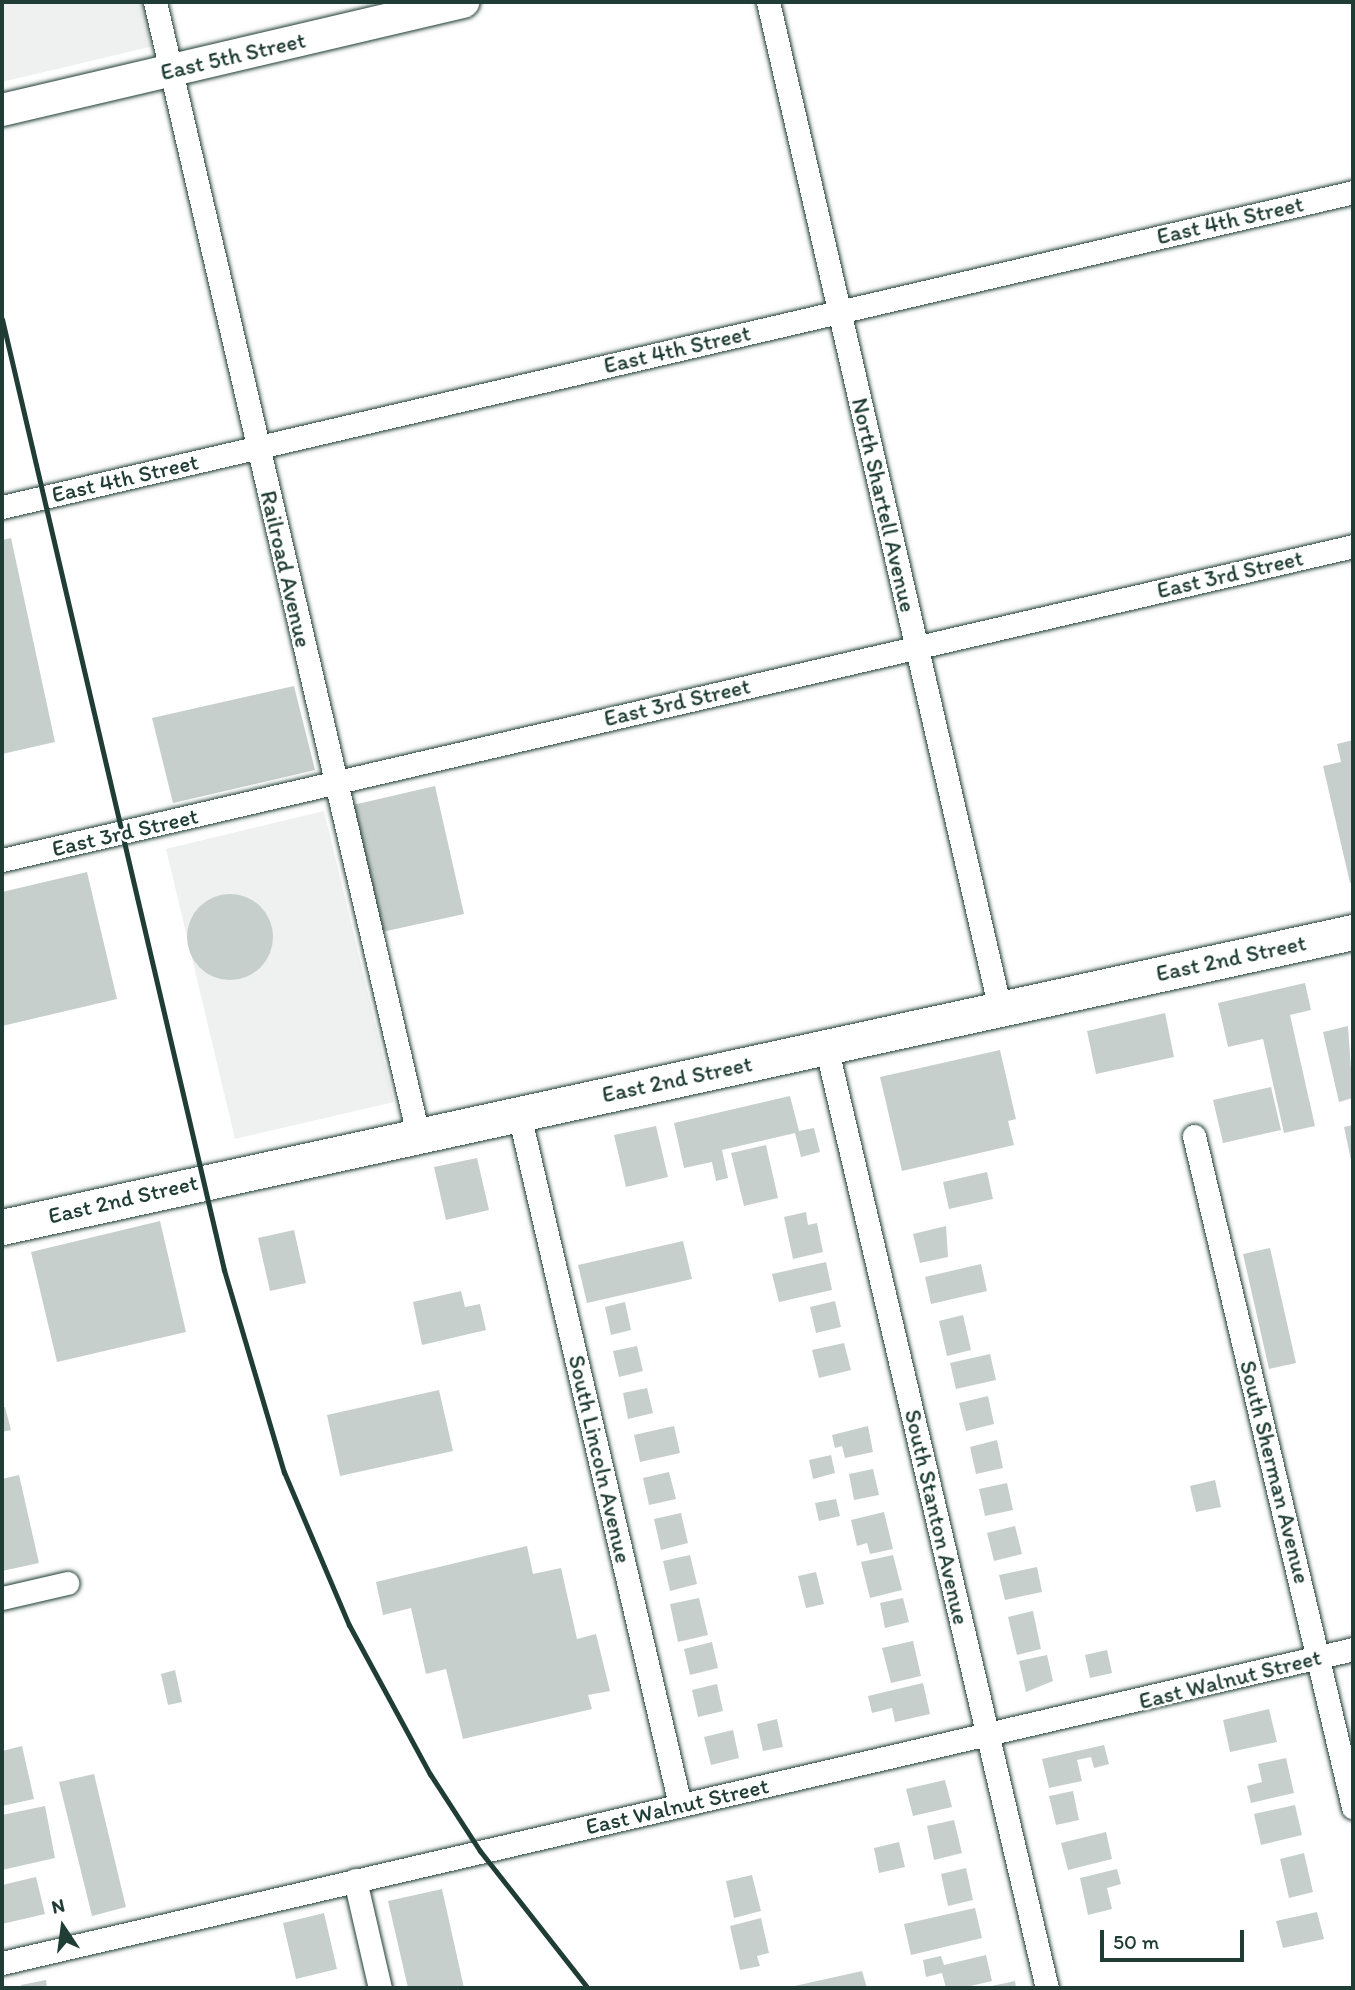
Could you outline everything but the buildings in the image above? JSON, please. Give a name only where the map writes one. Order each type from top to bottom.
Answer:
[{"type":"main road","name":"East 2nd Street","points":[[2,1227],[1353,932]]},
{"type":"street","name":"Railroad Avenue","points":[[155,2],[418,1135]]},
{"type":"street","name":"East 5th Street","points":[[2,110],[464,2]]},
{"type":"street","name":"North Shartell Avenue","points":[[768,2],[1000,1009]]},
{"type":"street","name":"East 4th Street","points":[[2,507],[1353,192]]},
{"type":"street","name":"East 3rd Street","points":[[2,860],[916,645],[1353,546]]},
{"type":"street","name":"South Stanton Avenue","points":[[826,1046],[1047,1988]]},
{"type":"street","name":"South Lincoln Avenue","points":[[519,1114],[680,1805]]},
{"type":"street","name":"South Sherman Avenue","points":[[1194,1136],[1353,1807]]},
{"type":"street","points":[[2,1598],[67,1583]]},
{"type":"street","name":"East Walnut Street","points":[[2,1963],[989,1736],[1353,1649]]},
{"type":"street","points":[[355,1880],[380,1988]]},
{"type":"shaded area","points":[[2,2],[166,2],[175,41],[2,82]]},
{"type":"shaded area","points":[[324,811],[394,1102],[235,1139],[166,849]]},
{"type":"railway","points":[[2,319],[224,1270],[284,1472],[349,1625],[430,1774],[480,1851],[588,1988]]}]
